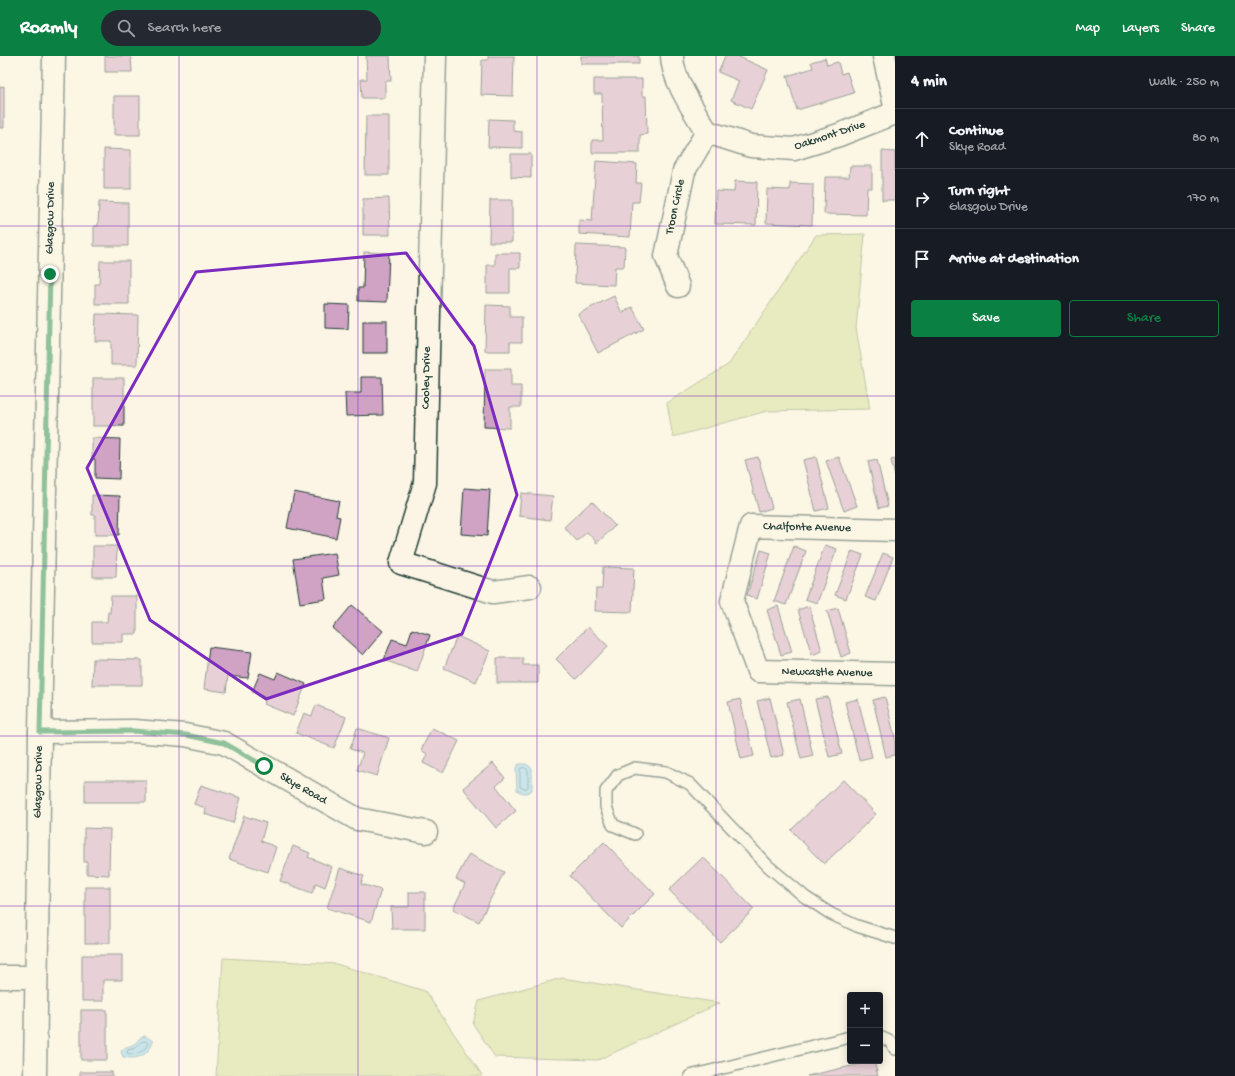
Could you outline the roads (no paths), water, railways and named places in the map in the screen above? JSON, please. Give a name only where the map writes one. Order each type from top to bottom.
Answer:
[{"type":"street","name":"Glasgow Drive","points":[[35,1076],[40,732],[54,56]]},
{"type":"street","name":"Cooley Drive","points":[[435,56],[425,483],[401,563],[493,592],[530,587]]},
{"type":"street","points":[[672,56],[672,63],[685,97],[707,132]]},
{"type":"street","points":[[884,56],[895,106]]},
{"type":"street","name":"Oakmont Drive","points":[[707,132],[751,146],[794,149],[839,135],[895,113]]},
{"type":"street","name":"Troon Circle","points":[[678,286],[666,256],[684,170],[707,132]]},
{"type":"street","name":"Chalfonte Avenue","points":[[758,671],[732,601],[751,526],[895,530]]},
{"type":"street","name":"Newcastle Avenue","points":[[758,671],[895,674]]},
{"type":"street","name":"Skye Road","points":[[40,732],[134,731],[186,735],[224,743],[357,820],[426,832]]},
{"type":"street","points":[[0,977],[36,977]]},
{"type":"lane","points":[[635,834],[613,825],[606,808],[606,791],[618,776],[635,768],[666,772],[690,784],[768,866],[805,897],[831,914],[857,926],[895,938]]},
{"type":"lane","points":[[883,1038],[891,1042],[895,1048]]},
{"type":"lane","points":[[690,1076],[847,1039]]},
{"type":"water","points":[[519,764],[526,764],[532,768],[532,790],[526,793],[517,790],[516,768]]},
{"type":"water","points":[[145,1036],[153,1041],[151,1046],[142,1056],[133,1058],[123,1057],[121,1051]]}]
